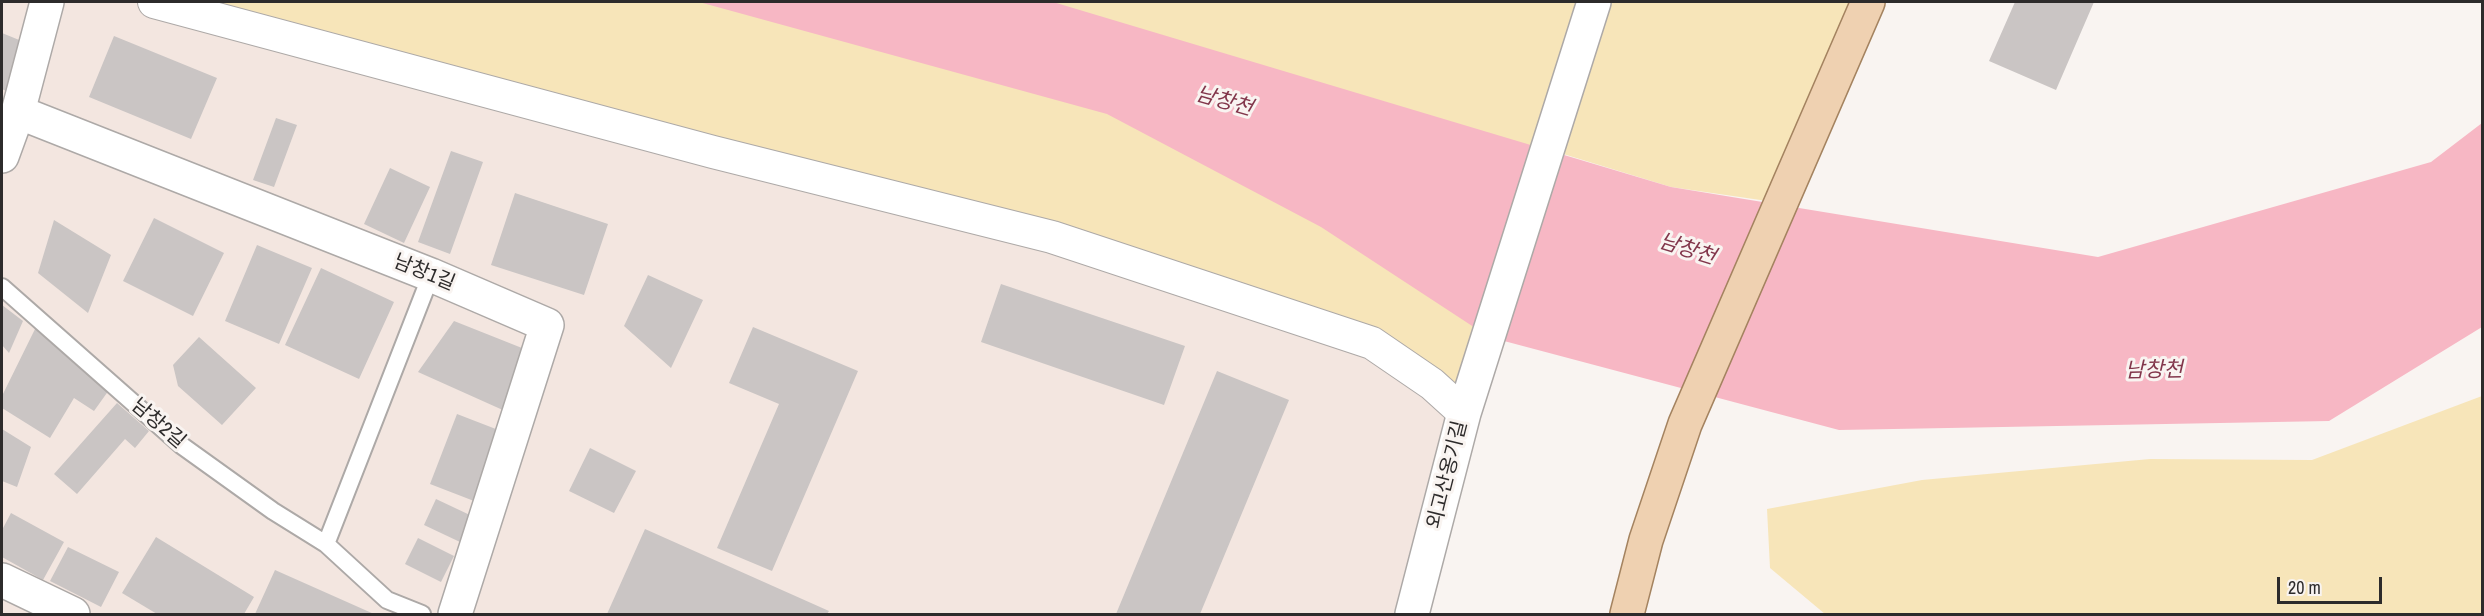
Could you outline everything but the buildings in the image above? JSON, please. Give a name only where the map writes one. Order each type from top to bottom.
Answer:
[{"type":"main road","points":[[1627,615],[1646,540],[1685,424],[1868,2]]},
{"type":"street","points":[[2,156],[10,109],[47,2]]},
{"type":"street","points":[[154,2],[713,152],[1052,237],[1372,343],[1432,384],[1464,413]]},
{"type":"street","name":"외고산옹기길","points":[[1412,615],[1464,413],[1594,2]]},
{"type":"street","name":"남창1길","points":[[10,109],[431,275],[547,325],[455,615]]},
{"type":"street","points":[[2,580],[73,615]]},
{"type":"lane","points":[[326,544],[431,275]]},
{"type":"lane","name":"남창2길","points":[[2,287],[181,445],[273,511],[326,544],[387,600],[422,615]]},
{"type":"shaded area","points":[[2,2],[156,2],[1372,343],[1464,413],[1415,614],[2,614]]},
{"type":"shaded area","points":[[156,2],[1868,2],[1781,203],[1671,187],[1547,149],[1464,413],[1372,343]]},
{"type":"shaded area","points":[[2482,396],[2482,614],[1825,614],[1770,568],[1767,509],[1922,480],[2150,459],[2312,460]]},
{"type":"water","name":"남창천","points":[[699,2],[1053,2],[1671,187],[2098,257],[2431,162],[2482,123],[2482,327],[2329,421],[1839,430],[1489,337],[1321,227],[1107,114]]}]
